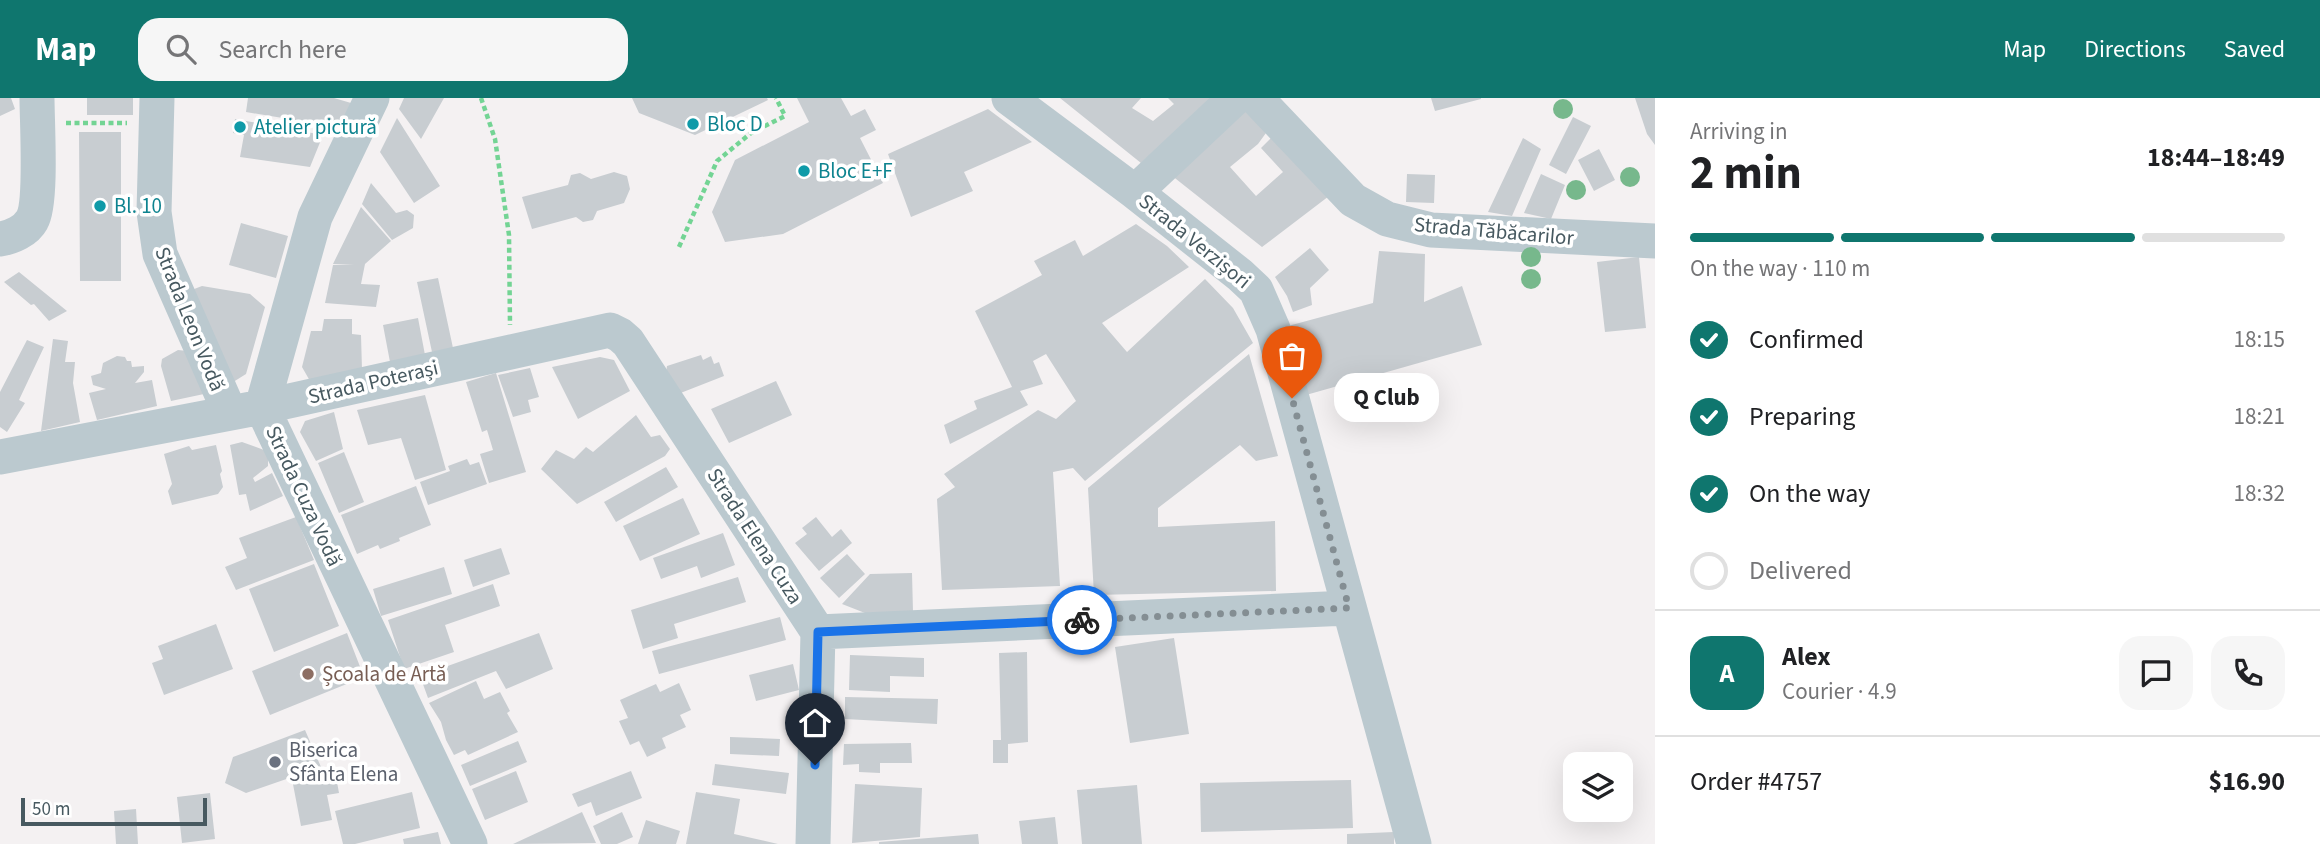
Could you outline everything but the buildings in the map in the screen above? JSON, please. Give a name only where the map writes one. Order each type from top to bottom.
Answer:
[{"type":"street","name":"Strada Cuza Vodă","points":[[373,98],[315,217],[246,410],[470,844]]},
{"type":"street","name":"Strada Verzișori","points":[[1009,98],[1135,192],[1256,290],[1265,308],[1414,844]]},
{"type":"street","points":[[1135,192],[1235,98]]},
{"type":"street","name":"Strada Tăbăcarilor","points":[[1256,98],[1353,200],[1387,219],[1431,230],[1655,241]]},
{"type":"street","name":"Strada Leon Vodă","points":[[156,110],[154,212],[160,254],[246,410]]},
{"type":"street","points":[[0,239],[24,230],[34,216],[37,197],[37,111]]},
{"type":"street","name":"Strada Poterași","points":[[0,457],[246,410],[598,331],[610,330],[620,335]]},
{"type":"street","name":"Strada Elena Cuza","points":[[620,335],[628,342],[818,632]]},
{"type":"street","points":[[813,844],[818,632],[1349,608]]},
{"type":"path","points":[[481,98],[495,139],[509,235],[510,328]]},
{"type":"path","points":[[679,247],[717,161],[751,133],[785,116],[776,98]]},
{"type":"path","points":[[37,111],[156,110]]},
{"type":"way so far","points":[[1082,620],[1349,608],[1292,398]]},
{"type":"place","name":"Bloc D","points":[[693,124]]},
{"type":"place","name":"Atelier pictură","points":[[240,127]]},
{"type":"place","name":"Bloc E+F","points":[[804,171]]},
{"type":"place","name":"Bl. 10","points":[[100,206]]},
{"type":"place","name":"Q Club","points":[[1292,398]]},
{"type":"place","name":"Școala de Artă","points":[[308,674]]},
{"type":"place","name":"Biserica Sfânta Elena","points":[[275,762]]},
{"type":"route","points":[[815,765],[818,632],[1082,620]]}]
